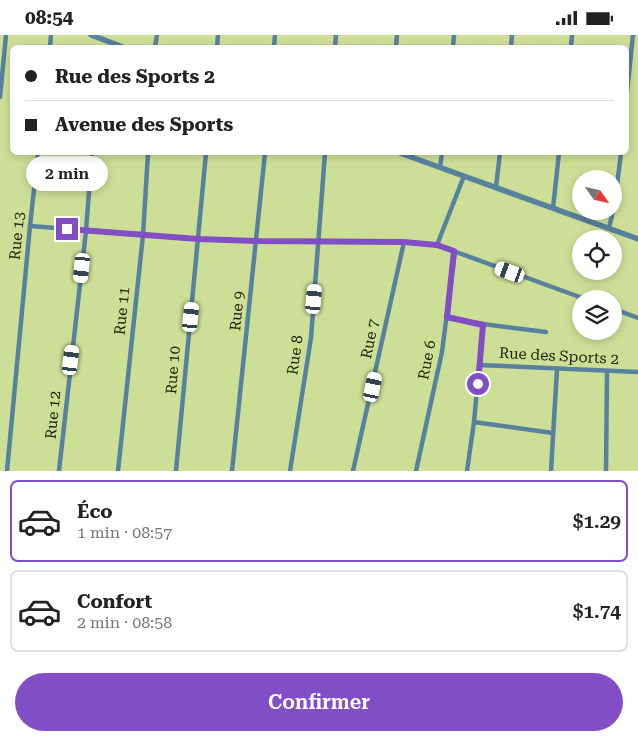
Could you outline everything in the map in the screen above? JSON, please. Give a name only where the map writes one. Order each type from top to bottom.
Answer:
[{"type":"street","points":[[0,97],[6,35]]},
{"type":"street","points":[[92,35],[117,45]]},
{"type":"street","points":[[629,73],[633,35]]},
{"type":"street","points":[[105,45],[106,41]]},
{"type":"street","name":"Rue 13","points":[[7,471],[38,155]]},
{"type":"street","name":"Rue 12","points":[[59,471],[86,231],[92,155]]},
{"type":"street","name":"Rue 11","points":[[118,471],[143,235],[148,155]]},
{"type":"street","name":"Rue 10","points":[[176,471],[206,155]]},
{"type":"street","name":"Rue 9","points":[[232,471],[265,155]]},
{"type":"street","name":"Rue 8","points":[[290,471],[310,338],[325,155]]},
{"type":"street","points":[[406,155],[638,239]]},
{"type":"street","points":[[440,167],[442,155]]},
{"type":"street","points":[[496,187],[500,155]]},
{"type":"street","points":[[553,209],[559,155]]},
{"type":"street","points":[[619,170],[621,155]]},
{"type":"street","points":[[437,245],[464,176]]},
{"type":"street","points":[[609,228],[611,220]]},
{"type":"street","points":[[30,226],[198,239],[404,242],[437,245],[572,294]]},
{"type":"street","name":"Rue 7","points":[[353,471],[404,242]]},
{"type":"street","name":"Rue 6","points":[[416,471],[442,352],[454,251]]},
{"type":"street","points":[[622,312],[638,318]]},
{"type":"street","points":[[447,317],[483,325],[546,332]]},
{"type":"street","name":"Rue des Sports 2","points":[[467,471],[474,423],[483,325]]},
{"type":"street","name":"Rue des Sports 2","points":[[479,365],[638,372]]},
{"type":"street","points":[[551,471],[557,369]]},
{"type":"street","points":[[606,471],[607,371]]},
{"type":"street","points":[[474,423],[553,433]]},
{"type":"route","points":[[67,229],[198,239],[404,242],[437,245],[454,251],[447,317],[483,325],[478,384]]}]
